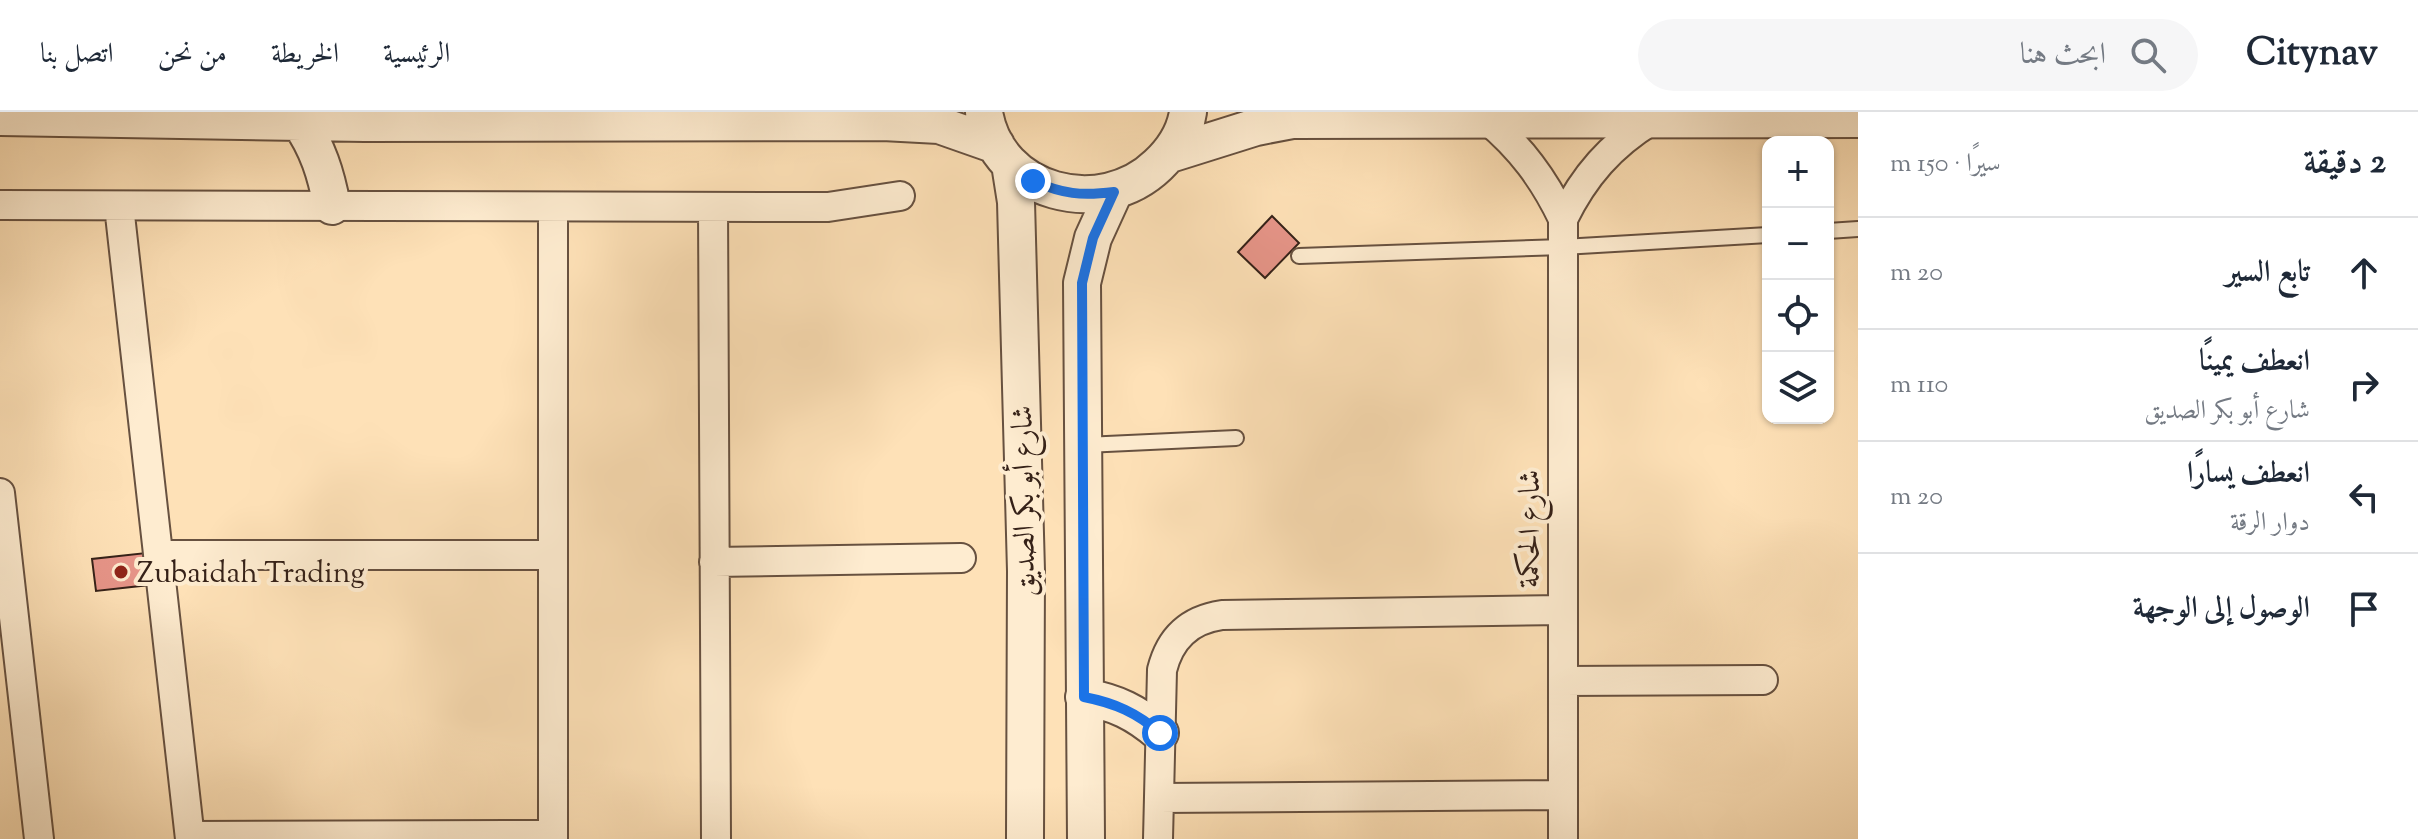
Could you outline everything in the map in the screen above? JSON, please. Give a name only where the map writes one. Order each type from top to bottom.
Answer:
[{"type":"street","points":[[0,117],[365,123],[883,122],[939,125],[997,140],[1033,181],[1058,192],[1086,196],[1114,192],[1145,178],[1170,154],[1187,123],[1188,112]]},
{"type":"street","name":"شارع الحكمة","points":[[1486,119],[1524,154],[1540,174],[1563,233]]},
{"type":"street","points":[[1170,154],[1256,127],[1292,120],[1857,120]]},
{"type":"street","name":"شارع الحكمة","points":[[1563,839],[1563,233],[1575,195],[1590,172],[1629,134],[1652,120]]},
{"type":"street","points":[[299,121],[322,163],[332,206]]},
{"type":"street","points":[[332,206],[339,163],[345,148],[365,123]]},
{"type":"street","name":"شارع أبو بكر الصديق","points":[[997,140],[1016,202],[1026,571],[1025,839]]},
{"type":"street","name":"شارع أبو بكر الصديق","points":[[1086,839],[1082,283],[1093,238],[1114,192]]},
{"type":"street","points":[[0,205],[828,207],[900,196]]},
{"type":"street","points":[[119,206],[190,837],[553,837],[553,207]]},
{"type":"street","points":[[713,207],[716,839]]},
{"type":"street","points":[[0,493],[39,839]]},
{"type":"street","points":[[158,555],[553,555]]},
{"type":"street","points":[[714,562],[961,558]]},
{"type":"street","points":[[1158,839],[1162,670],[1165,656],[1181,632],[1207,617],[1563,610]]},
{"type":"street","points":[[1563,681],[1763,680]]},
{"type":"street","points":[[1084,697],[1126,709],[1160,733]]},
{"type":"street","points":[[1159,798],[1563,795]]},
{"type":"lane","points":[[1834,231],[1858,229]]},
{"type":"lane","points":[[1299,256],[1563,233],[1762,235]]},
{"type":"lane","points":[[1082,445],[1236,438]]},
{"type":"building","points":[[1272,216],[1299,243],[1265,278],[1238,252]]},
{"type":"building","name":"Zubaidah Trading","points":[[146,553],[149,585],[96,591],[92,559]]},
{"type":"place","name":"Zubaidah Trading","points":[[121,572]]},
{"type":"route","points":[[1033,181],[1058,192],[1086,196],[1114,192],[1093,238],[1082,283],[1084,697],[1126,709],[1160,733]]}]
